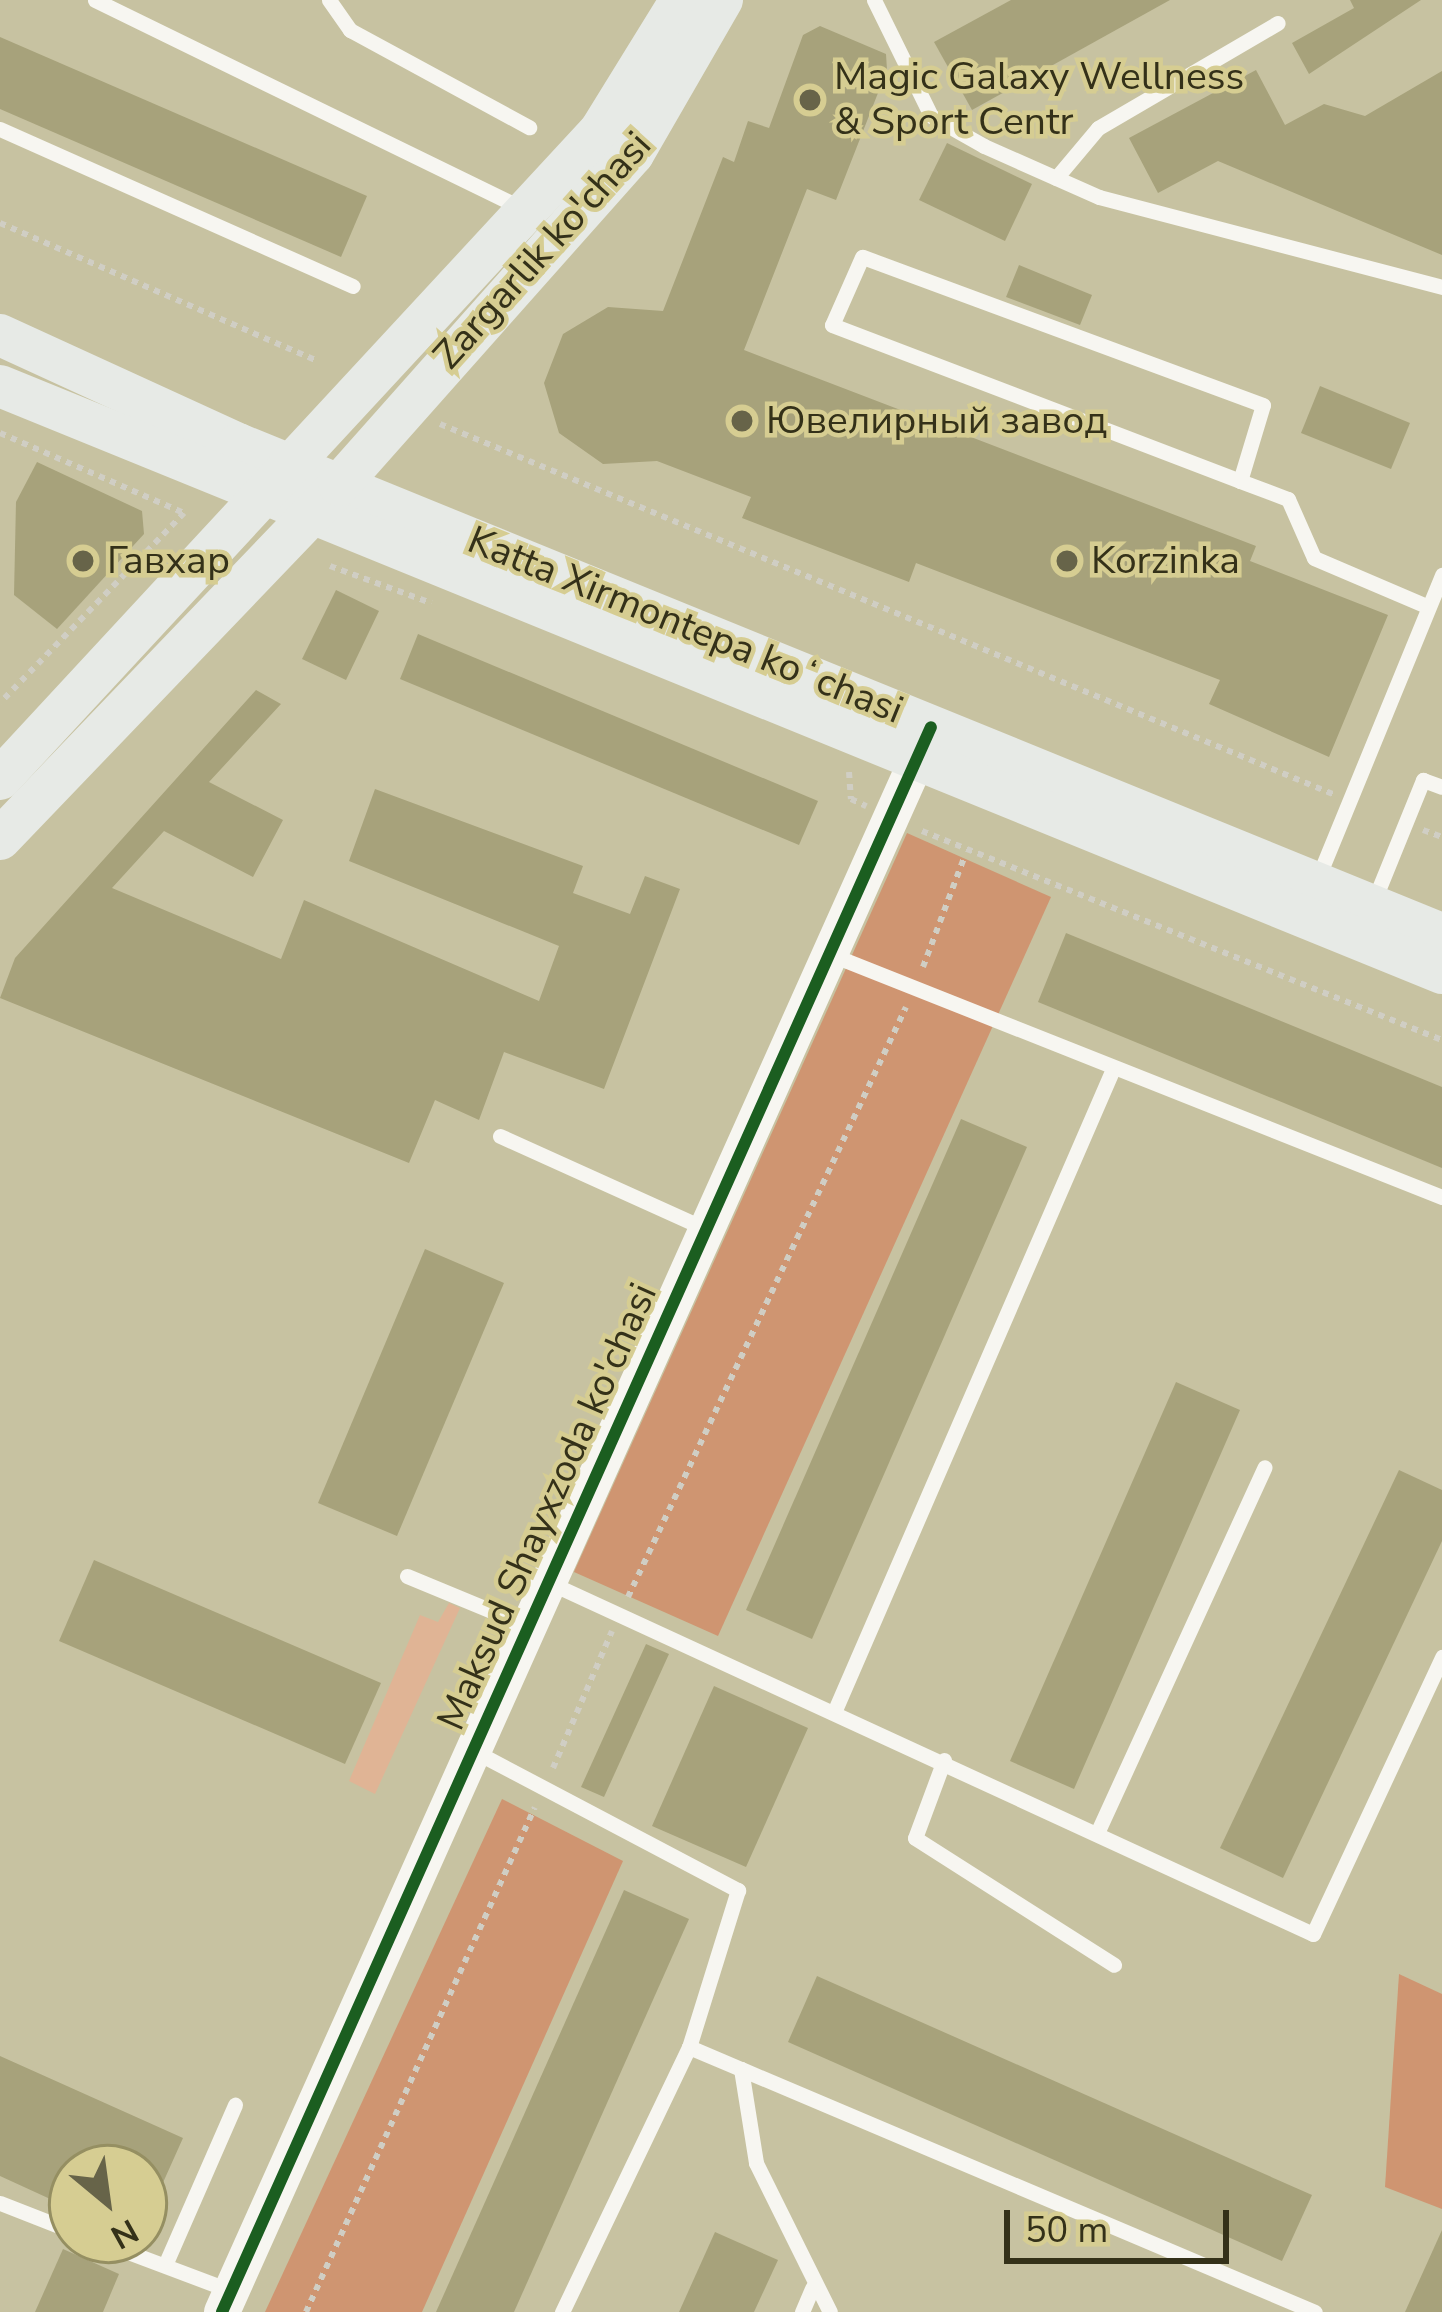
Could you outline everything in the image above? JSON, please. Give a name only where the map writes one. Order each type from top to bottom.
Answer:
[{"type":"main road","name":"Zargarlik ko'chasi","points":[[0,779],[303,494],[528,211],[622,104],[681,0]]},
{"type":"main road","name":"Zargarlik ko'chasi","points":[[0,838],[303,494],[646,137],[722,0]]},
{"type":"main road","name":"Katta Xirmontepa koʻchasi","points":[[0,335],[303,494]]},
{"type":"main road","name":"Katta Xirmontepa koʻchasi","points":[[0,386],[303,494],[924,743],[1442,974]]},
{"type":"main road","name":"Katta Xirmontepa koʻchasi","points":[[924,743],[1316,882],[1442,934]]},
{"type":"street","name":"Maksud Shayxzoda ko'chasi","points":[[227,2302],[924,743]]},
{"type":"lane","points":[[95,0],[528,211]]},
{"type":"lane","points":[[328,0],[350,30],[529,127]]},
{"type":"lane","points":[[874,0],[931,116],[1056,178],[1442,286]]},
{"type":"lane","points":[[1056,178],[1099,128],[1278,23]]},
{"type":"lane","points":[[0,129],[353,286]]},
{"type":"lane","points":[[1240,481],[1263,405],[862,257],[832,325],[1240,481],[1288,499],[1315,558],[1424,604]]},
{"type":"lane","points":[[1316,882],[1424,604],[1442,575]]},
{"type":"lane","points":[[1372,905],[1424,779],[1442,787]]},
{"type":"lane","points":[[830,954],[912,994],[1442,1197]]},
{"type":"lane","points":[[835,1710],[1112,1071]]},
{"type":"lane","points":[[500,1136],[706,1229]]},
{"type":"lane","points":[[1098,1831],[1265,1467]]},
{"type":"lane","points":[[407,1576],[527,1626]]},
{"type":"lane","points":[[548,1582],[944,1760],[1313,1934],[1442,1657]]},
{"type":"lane","points":[[472,1750],[738,1890],[689,2047],[562,2312]]},
{"type":"lane","points":[[944,1760],[915,1838],[1114,1965]]},
{"type":"lane","points":[[689,2047],[1315,2312]]},
{"type":"lane","points":[[741,2069],[756,2163],[812,2288],[830,2312]]},
{"type":"lane","points":[[165,2266],[235,2104]]},
{"type":"lane","points":[[0,2203],[48,2222]]},
{"type":"lane","points":[[160,2264],[227,2302]]},
{"type":"lane","points":[[802,2312],[812,2288]]},
{"type":"path","points":[[0,223],[318,361]]},
{"type":"path","points":[[440,424],[1348,800]]},
{"type":"path","points":[[0,433],[184,513],[0,703]]},
{"type":"path","points":[[1404,822],[1442,837]]},
{"type":"path","points":[[306,2312],[621,1612],[912,994],[964,858]]},
{"type":"shaded area","points":[[907,833],[1051,897],[718,1636],[574,1572]]},
{"type":"shaded area","points":[[449,1603],[460,1608],[375,1794],[349,1781],[420,1615],[438,1622]]},
{"type":"shaded area","points":[[502,1799],[623,1861],[422,2312],[265,2312]]},
{"type":"shaded area","points":[[1399,1974],[1442,1994],[1442,2209],[1385,2187]]},
{"type":"building","points":[[1011,0],[1170,0],[972,110],[934,42]]},
{"type":"building","points":[[1350,0],[1421,0],[1309,74],[1292,43],[1354,8]]},
{"type":"building","name":"Ювелирный завод","points":[[820,26],[886,54],[887,70],[836,200],[807,189],[744,350],[1256,546],[1250,561],[1388,615],[1329,757],[1209,704],[1220,680],[916,563],[909,582],[742,518],[751,497],[657,461],[603,464],[559,433],[544,383],[563,334],[608,307],[663,311],[723,157],[734,162],[748,121],[769,128],[803,35]]},
{"type":"building","points":[[0,37],[367,196],[341,257],[0,109]]},
{"type":"building","points":[[1256,70],[1285,125],[1324,104],[1365,116],[1442,71],[1442,255],[1218,161],[1158,193],[1129,138]]},
{"type":"building","points":[[947,143],[1032,184],[1005,241],[919,200]]},
{"type":"building","points":[[1019,265],[1092,295],[1080,325],[1006,297]]},
{"type":"building","points":[[1320,386],[1410,423],[1391,469],[1301,433]]},
{"type":"building","points":[[37,462],[142,511],[144,534],[57,629],[14,595],[16,502]]},
{"type":"building","points":[[336,590],[379,611],[346,680],[302,659]]},
{"type":"building","points":[[418,634],[818,801],[799,845],[400,679]]},
{"type":"building","points":[[256,690],[281,704],[209,782],[283,820],[253,877],[164,831],[112,888],[281,959],[304,900],[539,1001],[559,946],[349,861],[375,789],[583,866],[573,893],[630,914],[645,876],[680,889],[604,1089],[504,1052],[479,1120],[435,1100],[409,1163],[0,998],[15,958]]},
{"type":"building","points":[[1066,933],[1442,1087],[1442,1168],[1038,1002]]},
{"type":"building","points":[[961,1119],[1027,1147],[812,1639],[746,1610]]},
{"type":"building","points":[[425,1249],[504,1283],[397,1536],[318,1503]]},
{"type":"building","points":[[1176,1382],[1240,1410],[1074,1789],[1010,1761]]},
{"type":"building","points":[[1399,1470],[1442,1490],[1442,1541],[1283,1878],[1220,1848]]},
{"type":"building","points":[[94,1560],[381,1683],[345,1764],[59,1641]]},
{"type":"building","points":[[646,1644],[669,1654],[604,1797],[581,1787]]},
{"type":"building","points":[[714,1686],[808,1728],[746,1867],[652,1826]]},
{"type":"building","points":[[624,1890],[689,1919],[514,2312],[436,2312]]},
{"type":"building","points":[[817,1976],[1312,2195],[1282,2261],[788,2042]]},
{"type":"building","points":[[0,2056],[183,2138],[168,2171],[168,2144],[48,2144],[48,2198],[0,2176]]},
{"type":"building","points":[[1442,2230],[1442,2312],[1405,2312]]},
{"type":"building","points":[[715,2232],[778,2260],[754,2312],[679,2312]]},
{"type":"building","points":[[56,2264],[97,2264],[119,2274],[103,2312],[35,2312]]},
{"type":"cycle path","points":[[222,2312],[931,727]]},
{"type":"place","name":"Magic Galaxy Wellness & Sport Centr","points":[[810,100]]},
{"type":"place","name":"Ювелирный завод","points":[[742,421]]},
{"type":"place","name":"Гавхар","points":[[83,561]]},
{"type":"place","name":"Korzinka","points":[[1067,561]]}]
